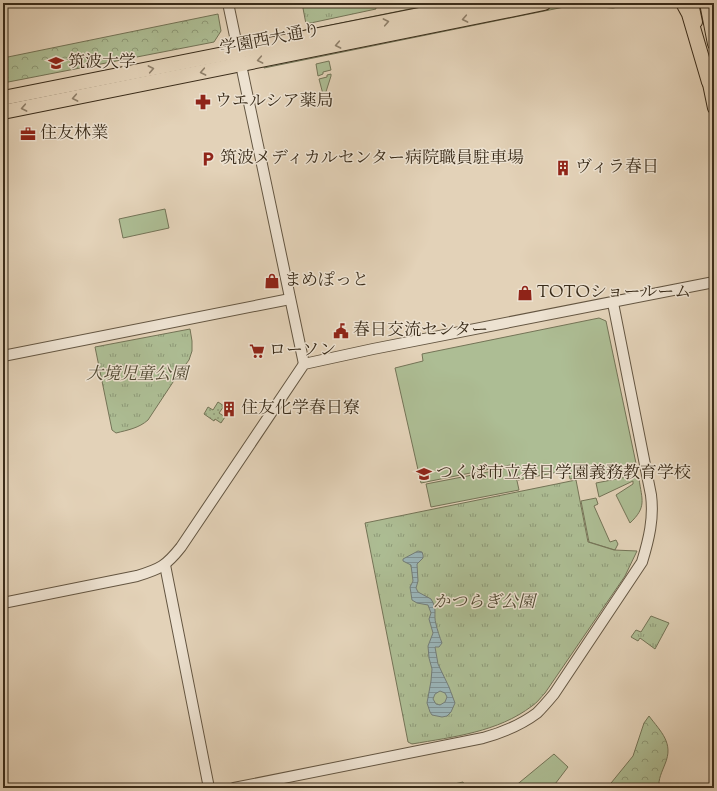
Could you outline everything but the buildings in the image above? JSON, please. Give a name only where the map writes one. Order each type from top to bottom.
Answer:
[{"type":"highway","name":"学園西大通り","points":[[3,112],[480,3]]},
{"type":"highway","name":"学園西大通り","points":[[3,98],[239,58],[544,3]]},
{"type":"highway","points":[[683,3],[689,14],[709,82]]},
{"type":"main road","points":[[692,3],[714,108]]},
{"type":"main road","points":[[706,3],[714,44]]},
{"type":"street","points":[[228,3],[304,364]]},
{"type":"street","points":[[3,603],[137,576],[165,565],[181,547],[304,364],[714,282]]},
{"type":"street","points":[[3,356],[290,299]]},
{"type":"street","points":[[234,788],[498,734],[528,719],[554,694],[642,562],[648,542],[652,518],[652,494],[613,303]]},
{"type":"street","points":[[165,565],[209,788]]},
{"type":"green space","points":[[302,3],[375,3],[376,9],[306,24]]},
{"type":"green space","points":[[439,3],[457,3],[258,43],[257,40]]},
{"type":"green space","points":[[566,3],[639,3],[613,8],[574,5],[264,68],[264,64]]},
{"type":"green space","points":[[218,14],[221,31],[214,42],[3,83],[3,58]]},
{"type":"green space","points":[[329,61],[331,70],[323,72],[323,74],[318,76],[316,64]]},
{"type":"green space","points":[[331,74],[324,98],[319,79],[327,77],[327,75]]},
{"type":"green space","points":[[165,209],[169,228],[123,238],[119,219]]},
{"type":"green space","points":[[599,318],[606,321],[637,468],[570,479],[568,470],[518,480],[515,464],[421,483],[395,368],[423,361],[422,354]]},
{"type":"green space","name":"大境児童公園","points":[[190,329],[192,351],[189,360],[148,420],[137,427],[116,433],[112,430],[95,347]]},
{"type":"green space","points":[[218,402],[224,406],[219,413],[225,417],[221,423],[215,419],[214,421],[204,414],[208,407],[213,410]]},
{"type":"green space","points":[[514,467],[519,490],[431,507],[426,484]]},
{"type":"green space","points":[[632,476],[639,479],[642,503],[639,512],[630,523],[616,495],[633,484],[633,481],[599,497],[596,483]]},
{"type":"green space","name":"かつらぎ公園","points":[[576,480],[588,542],[614,550],[637,551],[625,576],[545,693],[534,705],[519,715],[490,728],[443,739],[412,744],[408,742],[365,523]]},
{"type":"green space","points":[[596,498],[598,504],[594,506],[610,542],[616,540],[618,544],[615,550],[589,542],[581,501]]},
{"type":"green space","points":[[651,616],[669,623],[655,649],[640,638],[638,641],[631,637],[636,630],[641,632]]},
{"type":"green space","points":[[649,716],[665,738],[668,750],[659,788],[607,788],[633,756],[644,723]]},
{"type":"green space","points":[[554,754],[568,767],[552,788],[514,787]]},
{"type":"green space","points":[[463,782],[466,788],[437,788]]},
{"type":"water","points":[[418,551],[422,552],[423,555],[423,558],[417,564],[418,581],[416,588],[418,592],[431,599],[435,609],[435,621],[442,643],[439,647],[435,647],[438,664],[455,703],[451,712],[447,716],[442,717],[432,715],[427,703],[432,669],[428,646],[433,633],[429,619],[431,613],[428,605],[417,603],[412,600],[410,587],[413,581],[411,565],[403,561],[403,559]],"holes":[[[440,691],[445,693],[447,697],[445,702],[440,705],[436,704],[433,699],[435,694]]]},
{"type":"place","name":"筑波大学","points":[[56,63]]},
{"type":"place","name":"ウエルシア薬局","points":[[203,102]]},
{"type":"place","name":"住友林業","points":[[28,134]]},
{"type":"place","name":"筑波メディカルセンター病院職員駐車場","points":[[208,159]]},
{"type":"place","name":"ヴィラ春日","points":[[563,168]]},
{"type":"place","name":"まめぽっと","points":[[272,281]]},
{"type":"place","name":"TOTOショールーム","points":[[525,293]]},
{"type":"place","name":"春日交流センター","points":[[341,331]]},
{"type":"place","name":"ローソン","points":[[257,351]]},
{"type":"place","name":"住友化学春日寮","points":[[229,409]]},
{"type":"place","name":"つくば市立春日学園義務教育学校","points":[[424,474]]}]
